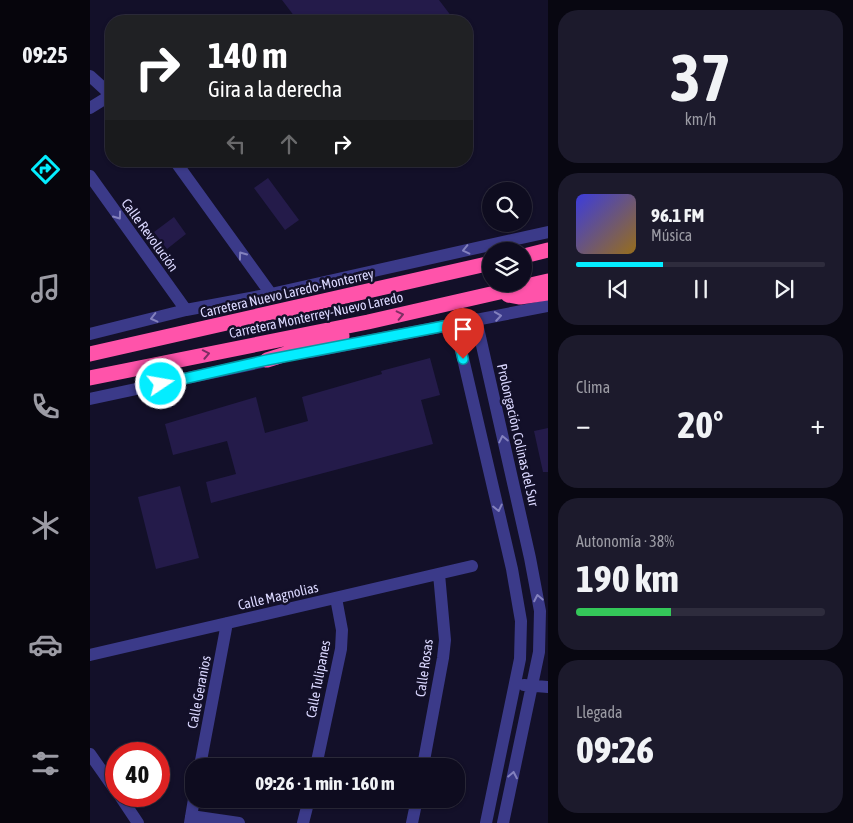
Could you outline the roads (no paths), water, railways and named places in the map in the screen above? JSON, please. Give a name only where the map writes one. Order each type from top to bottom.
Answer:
[{"type":"highway","points":[[532,254],[548,250]]},
{"type":"highway","name":"Carretera Nuevo Laredo-Monterrey","points":[[90,354],[482,265]]},
{"type":"highway","name":"Carretera Monterrey-Nuevo Laredo","points":[[90,378],[368,322],[548,281]]},
{"type":"highway","points":[[492,293],[520,297],[548,293]]},
{"type":"highway","points":[[267,360],[358,330],[368,322]]},
{"type":"street","points":[[90,76],[105,90]]},
{"type":"street","points":[[90,108],[105,99]]},
{"type":"street","points":[[179,167],[271,294]]},
{"type":"street","name":"Calle Revolución","points":[[90,176],[186,310]]},
{"type":"street","points":[[90,334],[186,310],[271,294],[548,232]]},
{"type":"street","points":[[90,400],[267,360],[548,306]]},
{"type":"street","name":"Prolongación Colinas del Sur","points":[[476,319],[532,567],[540,611],[543,646],[531,685],[504,823]]},
{"type":"street","points":[[455,324],[512,568],[521,621],[520,659],[486,823]]},
{"type":"street","name":"Calle Magnolias","points":[[90,655],[472,566]]},
{"type":"street","name":"Calle Rosas","points":[[424,758],[445,640],[439,574]]},
{"type":"street","name":"Calle Tulipanes","points":[[318,758],[341,649],[342,630],[336,598]]},
{"type":"street","name":"Calle Geranios","points":[[202,758],[227,623]]},
{"type":"street","points":[[520,646],[543,646]]},
{"type":"street","points":[[514,685],[548,687]]},
{"type":"street","points":[[90,754],[105,775]]},
{"type":"street","points":[[127,807],[138,823]]},
{"type":"street","points":[[303,823],[307,808]]},
{"type":"street","points":[[412,823],[415,808]]},
{"type":"street","points":[[190,820],[239,823]]}]
